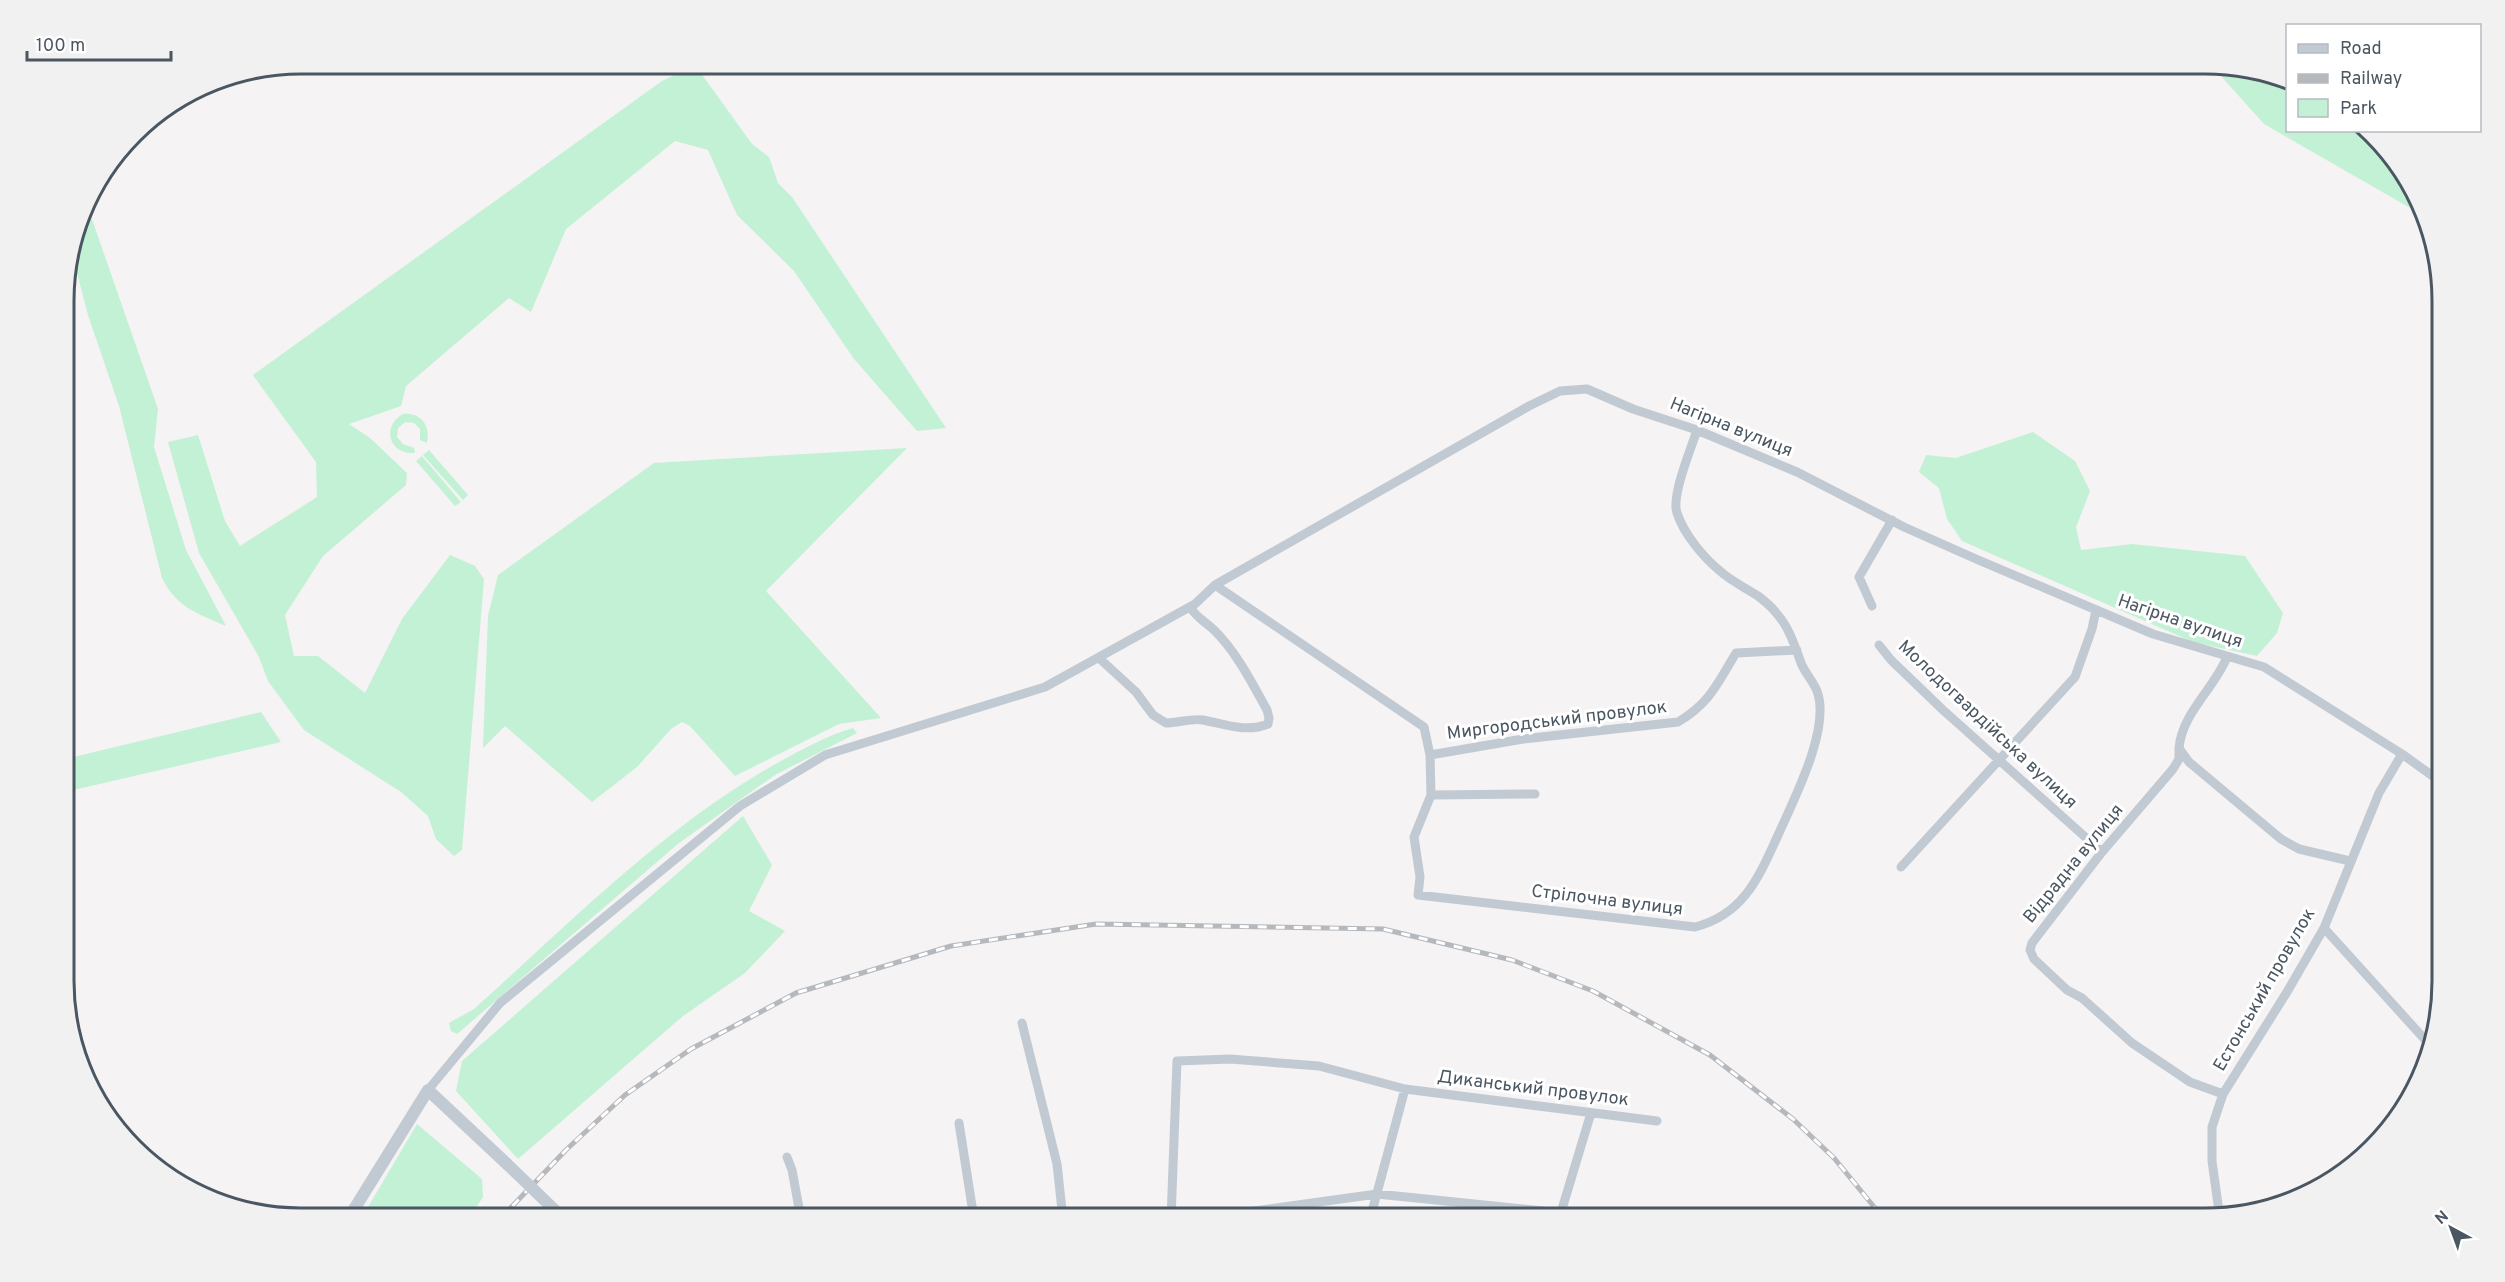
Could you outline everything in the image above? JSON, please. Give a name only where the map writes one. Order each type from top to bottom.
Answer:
[{"type":"street","name":"Нагірна вулиця","points":[[1215,585],[1529,406],[1560,391],[1587,389],[1633,409],[1697,430],[1797,472],[1976,559],[2153,634],[2264,667],[2402,754],[2432,776]]},
{"type":"street","name":"Стрілочна вулиця","points":[[1418,895],[1695,927],[1722,916],[1748,895],[1807,773],[1820,711],[1817,691],[1802,666],[1786,623],[1760,598],[1719,571],[1687,534],[1676,511],[1678,490],[1697,430]]},
{"type":"street","points":[[1872,606],[1859,577],[1892,520]]},
{"type":"street","points":[[355,1208],[428,1090],[500,1003],[740,806],[825,755],[1045,687],[1190,607],[1215,585]]},
{"type":"street","name":"Миргородський провулок","points":[[1215,585],[1424,727],[1430,754],[1431,795],[1414,837],[1420,877],[1418,895]]},
{"type":"street","points":[[1099,658],[1129,684],[1153,715],[1166,723],[1203,720],[1228,728],[1261,727],[1268,724],[1267,710],[1234,655],[1213,629],[1194,615],[1190,607]]},
{"type":"street","points":[[1901,867],[2075,677],[2096,610]]},
{"type":"street","name":"Молодогвардійська вулиця","points":[[1879,645],[1891,660],[1999,761],[2102,852]]},
{"type":"street","name":"Миргородський провулок","points":[[1430,754],[1523,739],[1678,722],[1697,711],[1711,696],[1736,653],[1797,650]]},
{"type":"street","name":"Відрадна вулиця","points":[[2223,1094],[2190,1082],[2132,1043],[2082,998],[2067,990],[2034,959],[2030,950],[2032,943],[2102,852],[2173,769],[2179,759],[2181,731],[2217,678],[2227,657]]},
{"type":"street","points":[[2179,748],[2189,762],[2281,838],[2299,849],[2350,861]]},
{"type":"street","name":"Естонський провулок","points":[[2220,1208],[2212,1161],[2212,1127],[2223,1094],[2288,992],[2324,928],[2379,793],[2402,754]]},
{"type":"street","points":[[1431,795],[1535,794]]},
{"type":"street","points":[[2324,928],[2424,1039]]},
{"type":"street","points":[[1022,1023],[1057,1164],[1062,1208]]},
{"type":"street","name":"Диканський провулок","points":[[1171,1208],[1176,1061],[1230,1059],[1318,1066],[1405,1089],[1657,1121]]},
{"type":"street","points":[[1373,1208],[1405,1089]]},
{"type":"street","points":[[428,1090],[553,1208]]},
{"type":"street","points":[[1562,1208],[1591,1113]]},
{"type":"street","points":[[959,1123],[972,1208]]},
{"type":"street","points":[[787,1157],[792,1170],[799,1208]]},
{"type":"street","points":[[1276,1208],[1377,1194],[1499,1208]]},
{"type":"green space","points":[[676,74],[701,74],[752,144],[769,157],[778,183],[792,197],[946,428],[917,431],[854,359],[794,271],[737,215],[708,150],[675,141],[566,229],[531,312],[509,298],[406,386],[401,406],[349,424],[370,438],[407,473],[406,485],[323,556],[285,615],[294,656],[318,656],[365,693],[402,619],[450,555],[475,566],[484,579],[462,850],[454,856],[436,839],[428,816],[401,792],[304,730],[268,681],[259,657],[199,553],[168,442],[198,435],[225,521],[240,546],[317,497],[316,462],[253,375],[662,81]]},
{"type":"green space","points":[[2219,74],[2263,81],[2286,89],[2286,132],[2356,132],[2385,162],[2412,209],[2264,124]]},
{"type":"green space","points":[[91,215],[158,409],[154,447],[186,550],[226,626],[181,603],[162,578],[119,406],[88,315],[76,268],[81,242]]},
{"type":"green space","points":[[403,414],[414,415],[426,425],[427,443],[420,440],[420,429],[414,423],[405,422],[398,428],[397,437],[403,444],[414,448],[415,453],[399,450],[391,439],[392,426]]},
{"type":"green space","points":[[2033,432],[2075,461],[2090,491],[2076,527],[2081,550],[2132,544],[2245,556],[2283,613],[2277,633],[2257,656],[2193,642],[1962,541],[1947,519],[1939,488],[1919,472],[1926,455],[1956,458]]},
{"type":"green space","points":[[907,448],[766,591],[881,718],[839,724],[735,776],[690,726],[682,722],[671,729],[637,767],[592,802],[505,726],[483,748],[488,616],[498,575],[654,463]]},
{"type":"green space","points":[[429,450],[468,495],[463,500],[423,455]]},
{"type":"green space","points":[[422,456],[461,502],[455,506],[416,461]]},
{"type":"green space","points":[[261,712],[281,742],[74,790],[74,757]]},
{"type":"green space","points":[[853,728],[857,733],[775,775],[679,843],[457,1034],[451,1031],[449,1023],[474,1009],[620,877],[697,815],[737,787],[779,762],[824,739]]},
{"type":"green space","points":[[743,816],[772,865],[749,911],[785,931],[745,973],[683,1016],[518,1159],[456,1091],[462,1061]]},
{"type":"green space","points":[[417,1124],[482,1179],[483,1197],[476,1208],[367,1208]]},
{"type":"railway","points":[[511,1208],[566,1150],[625,1095],[691,1049],[796,993],[951,946],[1096,924],[1383,929],[1512,960],[1593,991],[1710,1055],[1793,1119],[1834,1158],[1875,1208]]}]
